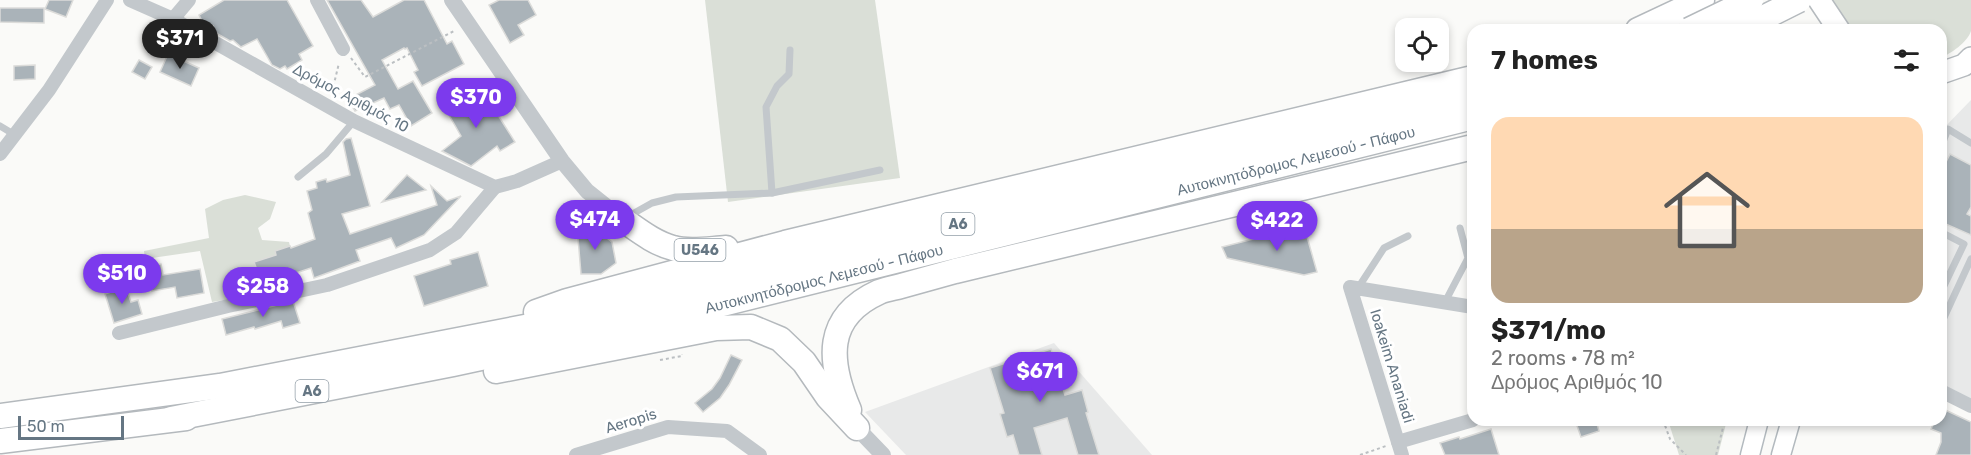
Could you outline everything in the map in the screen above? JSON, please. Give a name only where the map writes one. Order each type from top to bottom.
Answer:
[{"type":"highway","points":[[1651,24],[1702,0]]},
{"type":"highway","points":[[1701,24],[1751,0]]},
{"type":"highway","points":[[1751,24],[1799,0]]},
{"type":"highway","points":[[443,344],[567,301],[785,243],[1467,79]]},
{"type":"highway","name":"Αυτοκινητόδρομος Λεμεσού - Πάφου","points":[[0,416],[220,386],[577,317],[1467,100]]},
{"type":"highway","name":"Αυτοκινητόδρομος Λεμεσού - Πάφου","points":[[171,419],[453,364],[666,318],[1467,118]]},
{"type":"highway","points":[[857,428],[839,388],[833,358],[838,328],[852,308],[879,292],[955,271],[1467,148]]},
{"type":"highway","name":"U546","points":[[622,219],[650,238],[673,248],[696,250],[785,243]]},
{"type":"highway","points":[[666,318],[789,301],[955,271]]},
{"type":"highway","points":[[171,419],[309,407],[716,328],[751,327],[780,339],[796,354],[828,397],[857,428]]},
{"type":"highway","name":"A6","points":[[0,441],[171,419]]},
{"type":"main road","points":[[1819,0],[1835,24]]},
{"type":"main road","points":[[1947,71],[1969,63]]},
{"type":"main road","points":[[1750,455],[1757,426]]},
{"type":"main road","points":[[1781,455],[1789,426]]},
{"type":"street","points":[[0,154],[49,90],[107,0]]},
{"type":"street","name":"Δρόμος Αριθμός 10","points":[[130,0],[173,19],[354,121],[495,188]]},
{"type":"street","points":[[173,19],[189,0]]},
{"type":"street","points":[[317,0],[343,49]]},
{"type":"street","name":"U546","points":[[452,0],[562,161],[587,191],[622,219]]},
{"type":"street","points":[[119,333],[327,285],[430,250],[456,233],[495,188],[562,161]]},
{"type":"street","points":[[1354,287],[1467,306]]},
{"type":"street","name":"Ioakeim Ananiadi","points":[[1354,287],[1400,448]]},
{"type":"street","points":[[1947,394],[1971,406]]},
{"type":"street","points":[[1400,448],[1467,422]]},
{"type":"street","name":"Aeropis","points":[[576,455],[668,427],[727,431],[760,455]]},
{"type":"street","points":[[857,428],[883,455]]},
{"type":"lane","points":[[772,193],[766,107],[777,86],[789,74],[790,50]]},
{"type":"lane","points":[[298,177],[326,154],[354,121]]},
{"type":"lane","points":[[0,126],[15,135]]},
{"type":"lane","points":[[1947,132],[1948,129],[1971,143]]},
{"type":"lane","points":[[622,219],[652,203],[676,197],[772,193],[880,170]]},
{"type":"lane","points":[[1460,228],[1467,254]]},
{"type":"lane","points":[[1947,235],[1964,244],[1947,279]]},
{"type":"lane","points":[[1354,287],[1384,248],[1408,236]]},
{"type":"lane","points":[[1947,311],[1971,259]]},
{"type":"lane","points":[[1445,302],[1467,260]]},
{"type":"path","points":[[343,49],[365,77],[468,23]]},
{"type":"path","points":[[330,107],[333,80],[343,49]]},
{"type":"path","points":[[660,360],[682,356]]},
{"type":"path","points":[[1665,426],[1670,439],[1686,455]]},
{"type":"path","points":[[1716,455],[1723,426]]},
{"type":"path","points":[[1360,455],[1400,448]]},
{"type":"shaded area","points":[[705,0],[875,0],[900,178],[728,202]]},
{"type":"shaded area","points":[[1827,0],[1971,0],[1971,31],[1962,43],[1947,54],[1947,24],[1842,24]]},
{"type":"shaded area","points":[[1971,100],[1971,400],[1947,390],[1947,125]]},
{"type":"shaded area","points":[[245,195],[276,202],[270,219],[258,228],[262,240],[289,242],[290,246],[275,251],[276,255],[254,262],[260,278],[260,294],[212,302],[200,251],[145,259],[144,251],[209,238],[205,209],[223,200]]},
{"type":"shaded area","points":[[1054,343],[1152,455],[906,455],[865,412]]},
{"type":"shaded area","points":[[1670,426],[1725,426],[1718,455],[1679,455]]},
{"type":"building","points":[[49,0],[73,0],[66,17],[45,9]]},
{"type":"building","points":[[224,0],[287,0],[313,46],[299,54],[302,60],[287,69],[285,66],[280,69],[272,65],[257,39],[241,47],[233,40],[230,41],[216,33],[213,26],[209,29],[205,27],[199,15]]},
{"type":"building","points":[[327,0],[361,0],[373,17],[404,0],[424,0],[447,44],[452,41],[464,64],[422,86],[414,72],[418,70],[407,48],[382,60],[398,89],[413,81],[432,113],[411,126],[399,105],[390,109],[384,98],[355,111],[348,99],[375,85]]},
{"type":"building","points":[[499,0],[528,0],[536,15],[518,25],[524,35],[510,43],[489,5]]},
{"type":"building","points":[[0,8],[44,8],[44,23],[0,22]]},
{"type":"building","points":[[168,54],[199,68],[191,86],[160,72]]},
{"type":"building","points":[[139,60],[152,67],[145,79],[132,72]]},
{"type":"building","points":[[35,65],[35,79],[14,80],[14,66]]},
{"type":"building","points":[[479,88],[515,142],[500,151],[497,146],[471,166],[442,151],[461,136],[445,108]]},
{"type":"building","points":[[351,138],[370,206],[342,214],[350,234],[437,205],[431,186],[447,201],[461,196],[424,235],[396,248],[391,238],[356,250],[360,261],[314,278],[311,268],[287,276],[282,271],[260,278],[254,262],[276,255],[275,251],[315,239],[308,213],[312,210],[307,191],[317,188],[316,182],[326,179],[327,182],[350,175],[343,142]]},
{"type":"building","points":[[1950,154],[1971,165],[1971,207],[1967,214],[1971,216],[1971,235],[1947,225],[1947,160]]},
{"type":"building","points":[[407,175],[426,190],[382,202]]},
{"type":"building","points":[[577,226],[591,226],[612,242],[616,263],[601,274],[581,274]]},
{"type":"building","points":[[1304,226],[1317,272],[1304,275],[1227,258],[1222,247]]},
{"type":"building","points":[[478,252],[488,286],[424,306],[414,276],[451,264],[450,260]]},
{"type":"building","points":[[161,264],[163,275],[200,269],[204,293],[177,298],[175,287],[152,291],[149,266]]},
{"type":"building","points":[[126,287],[131,302],[138,300],[142,314],[114,323],[105,294]]},
{"type":"building","points":[[293,301],[300,323],[283,328],[281,321],[226,335],[222,319]]},
{"type":"building","points":[[1051,349],[1065,395],[1082,390],[1088,412],[1086,413],[1099,455],[1078,455],[1067,418],[1034,428],[1042,455],[1019,455],[1013,435],[1007,437],[1000,414],[1004,413],[990,368]]},
{"type":"building","points":[[731,355],[742,360],[720,398],[703,412],[695,403],[712,389]]},
{"type":"building","points":[[1947,411],[1971,422],[1971,455],[1936,455],[1941,442],[1941,433],[1931,429],[1932,426],[1947,426]]},
{"type":"building","points":[[1577,426],[1598,426],[1599,431],[1581,437]]},
{"type":"building","points":[[1491,429],[1499,455],[1445,455],[1440,443],[1459,437],[1460,439]]}]
